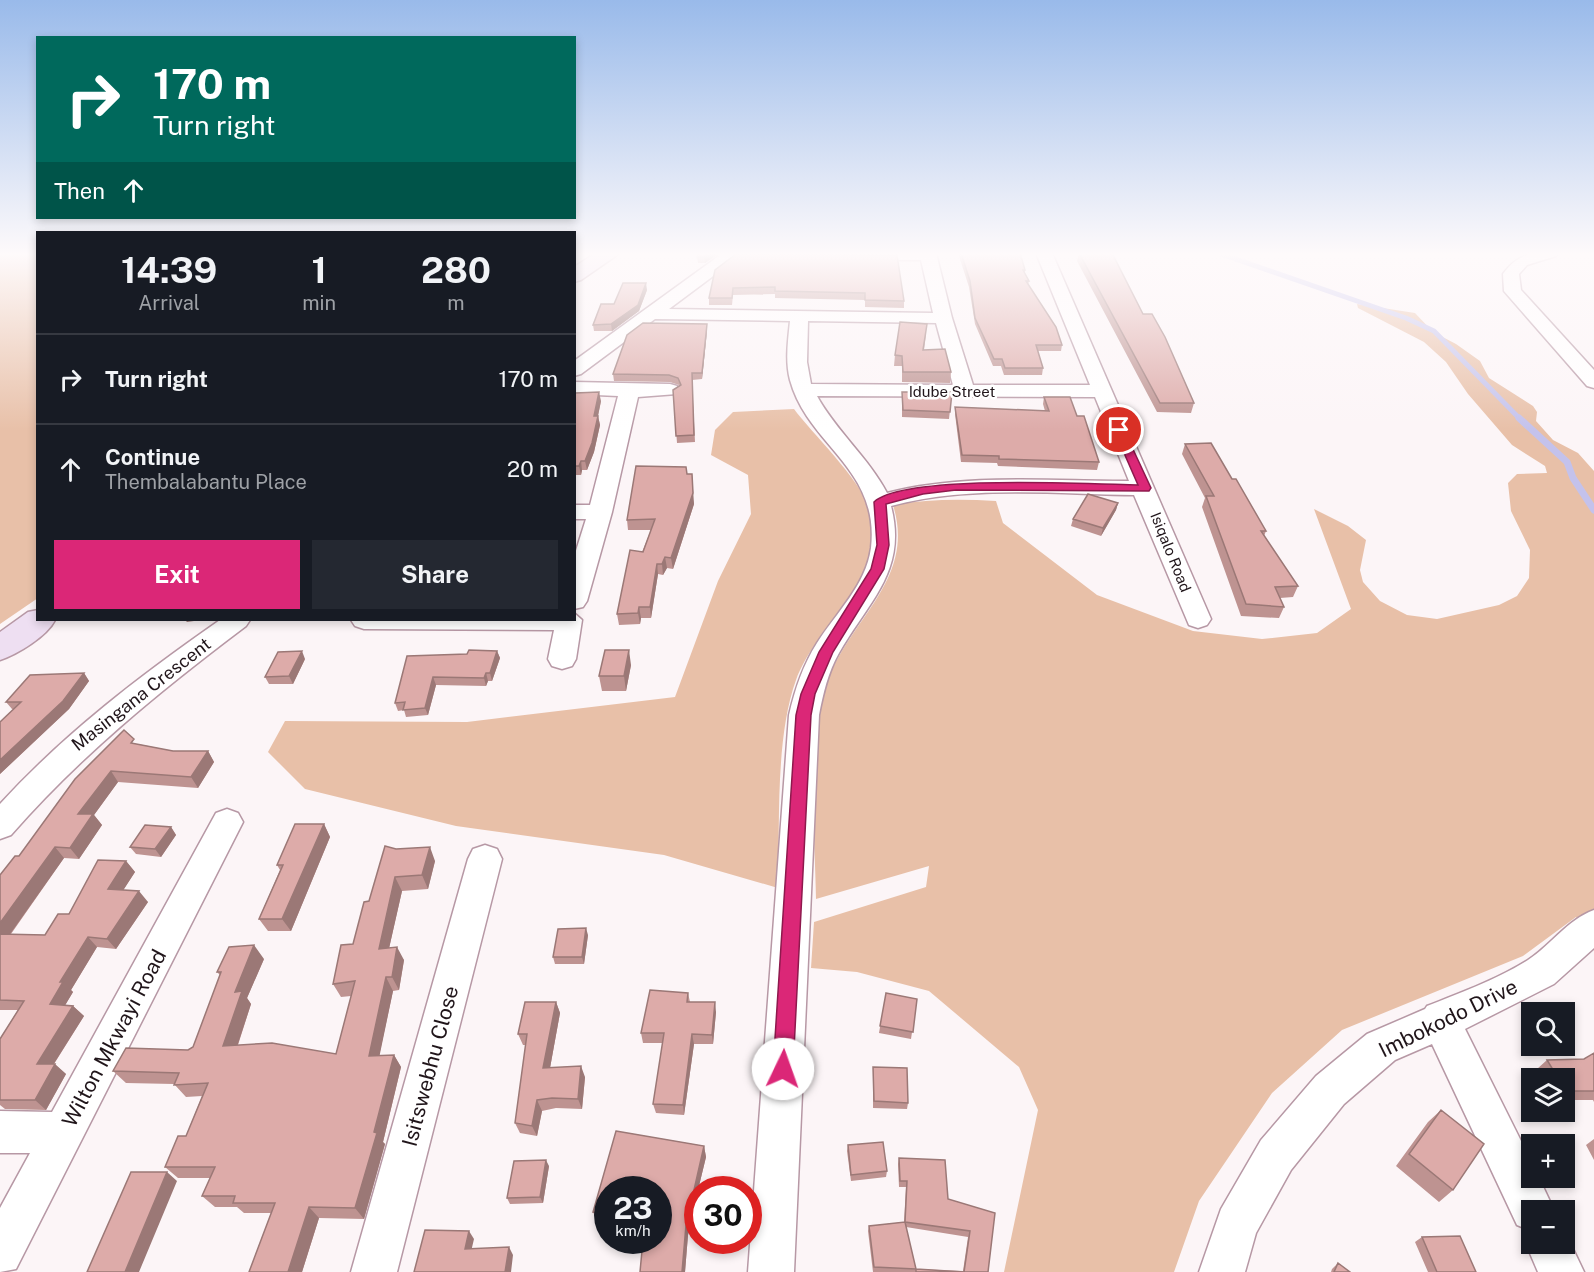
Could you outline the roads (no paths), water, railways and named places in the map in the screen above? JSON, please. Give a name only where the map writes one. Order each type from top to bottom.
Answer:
[{"type":"main road","points":[[0,648],[38,621]]},
{"type":"street","points":[[942,312],[965,391]]},
{"type":"street","name":"Isiqalo Road","points":[[1069,312],[1145,488],[1198,619]]},
{"type":"street","points":[[1532,312],[1594,382]]},
{"type":"street","points":[[576,369],[650,314],[943,318]]},
{"type":"street","points":[[771,1272],[804,715],[808,694],[826,652],[878,569],[883,545],[880,502],[861,467],[825,423],[803,390],[797,358],[799,316]]},
{"type":"street","points":[[576,388],[629,391],[670,390]]},
{"type":"street","name":"Idube Street","points":[[803,390],[1102,392]]},
{"type":"street","points":[[576,596],[600,512],[629,391]]},
{"type":"street","points":[[880,502],[922,491],[956,487],[1145,488]]},
{"type":"street","points":[[576,512],[600,512]]},
{"type":"street","name":"Masingana Crescent","points":[[0,826],[62,758],[108,717],[236,621]]},
{"type":"street","points":[[562,659],[570,621]]},
{"type":"street","name":"Wilton Mkwayi Road","points":[[0,1253],[227,822]]},
{"type":"street","name":"Isitswebhu Close","points":[[374,1272],[485,860]]},
{"type":"street","name":"Imbokodo Drive","points":[[1222,1272],[1237,1225],[1276,1155],[1330,1090],[1381,1047],[1440,1019],[1478,1005],[1541,972],[1594,926]]},
{"type":"street","points":[[1440,1019],[1527,1200]]},
{"type":"street","points":[[0,1132],[63,1133]]},
{"type":"street","points":[[1553,1254],[1561,1272]]},
{"type":"waterway","points":[[1390,312],[1434,331],[1519,418]]},
{"type":"waterway","points":[[1519,418],[1567,462],[1573,478],[1594,510]]}]
